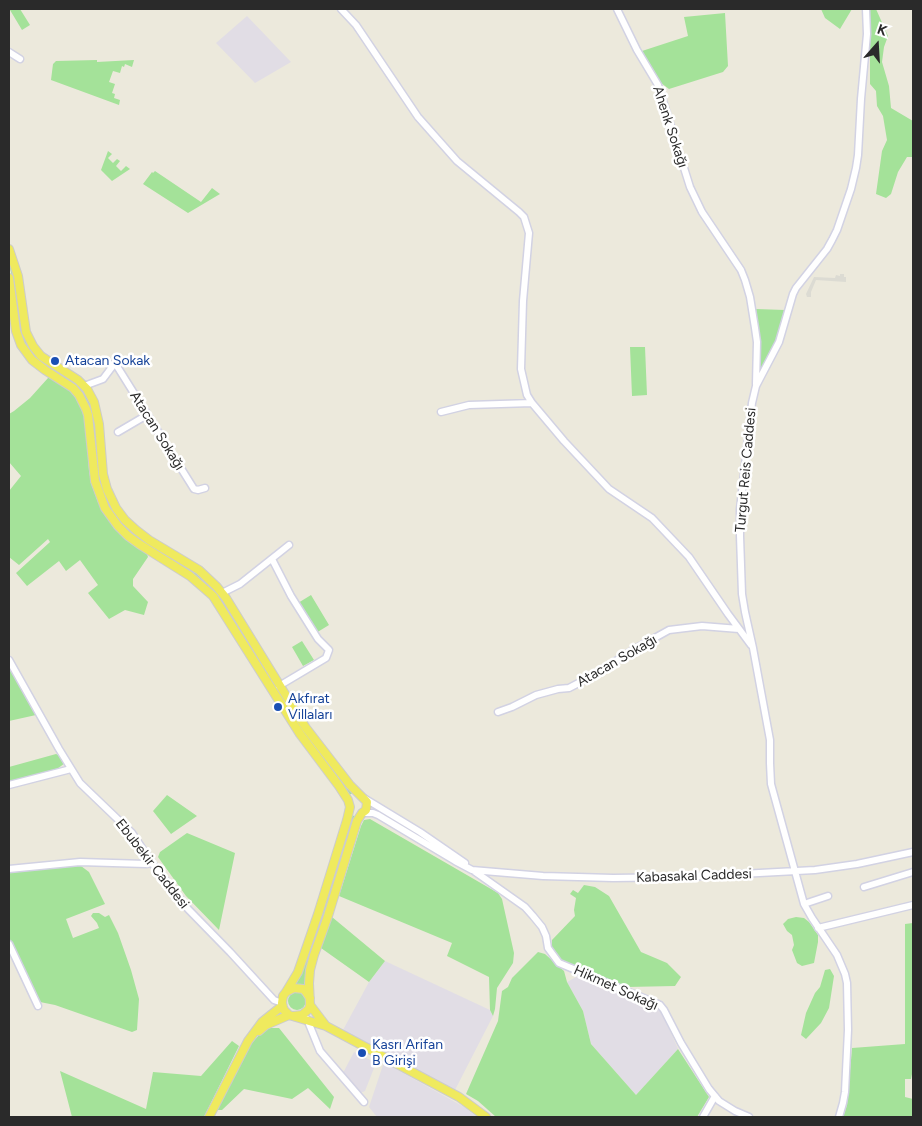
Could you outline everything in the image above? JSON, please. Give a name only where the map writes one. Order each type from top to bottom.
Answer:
[{"type":"main road","points":[[9,249],[18,276],[26,332],[33,346],[41,356],[73,376],[84,386],[90,395],[97,414],[103,474],[107,489],[116,508],[125,520],[149,540],[199,570],[213,582],[222,593],[306,728],[350,785],[367,802],[366,810],[358,821],[314,955],[310,970],[309,1009],[302,1015],[291,1015],[262,1028],[248,1041]]},
{"type":"main road","points":[[9,278],[16,331],[21,345],[32,360],[44,370],[73,388],[86,408],[95,481],[104,508],[128,536],[190,576],[213,596],[300,734],[346,796],[354,813],[362,814]]},
{"type":"main road","points":[[363,798],[358,796],[350,801],[348,820],[298,972],[283,996],[282,1004],[284,1010],[291,1015],[326,1026],[459,1097],[486,1117]]},
{"type":"main road","points":[[286,992],[294,988],[303,989],[326,1026]]},
{"type":"main road","points":[[209,1117],[248,1041],[262,1022],[282,1004]]},
{"type":"street","points":[[341,9],[356,25],[418,116],[457,161],[524,218],[529,233],[524,278],[521,369],[532,403],[564,441],[609,489],[652,518],[689,557],[753,648]]},
{"type":"street","name":"Ahenk Sokağı","points":[[617,9],[637,50],[658,85],[690,188],[702,212],[741,270],[745,280],[750,297],[757,342],[756,386]]},
{"type":"street","name":"Turgut Reis Caddesi","points":[[839,1117],[845,1092],[848,1030],[847,982],[837,955],[804,904],[772,784],[770,740],[753,648],[744,612],[740,536],[742,490],[752,403],[756,386],[779,342],[793,294],[832,240],[851,189],[858,155],[867,34],[866,9]]},
{"type":"street","points":[[9,52],[20,59]]},
{"type":"street","name":"Atacan Sokağı","points":[[84,386],[103,379],[115,364],[194,488],[198,490],[205,488]]},
{"type":"street","points":[[441,412],[469,405],[532,403]]},
{"type":"street","points":[[118,432],[147,415]]},
{"type":"street","points":[[222,593],[240,584],[289,545]]},
{"type":"street","points":[[272,559],[318,639],[329,650],[326,658],[279,686]]},
{"type":"street","name":"Atacan Sokağı","points":[[498,712],[536,695],[569,688],[669,630],[702,626],[739,629]]},
{"type":"street","name":"Ebubekir Caddesi","points":[[9,660],[80,783],[132,833],[152,863],[188,909],[274,1000],[282,1004]]},
{"type":"street","points":[[9,785],[72,769]]},
{"type":"street","name":"Hikmet Sokağı","points":[[363,798],[420,832],[459,858],[472,870]]},
{"type":"street","name":"Hikmet Sokağı","points":[[362,814],[373,812],[472,870],[525,907],[542,927],[548,948],[559,963],[660,1005],[709,1089],[719,1101],[749,1117]]},
{"type":"street","name":"Kabasakal Caddesi","points":[[472,870],[543,876],[613,878],[685,877],[838,867],[913,852]]},
{"type":"street","points":[[9,868],[80,862],[152,863]]},
{"type":"street","points":[[864,886],[913,872]]},
{"type":"street","points":[[804,904],[828,896]]},
{"type":"street","points":[[818,928],[913,905]]},
{"type":"street","points":[[9,944],[38,1006]]},
{"type":"street","points":[[307,1019],[320,1051],[364,1102]]},
{"type":"street","points":[[703,1117],[715,1096]]},
{"type":"shaded area","points":[[247,16],[291,62],[255,83],[216,43]]},
{"type":"shaded area","points":[[840,274],[844,274],[846,282],[816,280],[811,297],[807,297],[806,294],[814,277],[835,278],[836,275],[840,276]]},
{"type":"shaded area","points":[[385,961],[490,1010],[493,1016],[455,1090],[343,1030],[369,982]]},
{"type":"shaded area","points":[[578,976],[661,1011],[678,1049],[636,1095],[591,1044],[583,1011],[567,982]]},
{"type":"shaded area","points":[[354,1052],[376,1063],[365,1091],[360,1093],[343,1073]]},
{"type":"shaded area","points":[[387,1064],[464,1107],[477,1117],[377,1117],[369,1107],[383,1065]]},
{"type":"green space","points":[[20,9],[30,25],[22,30],[10,10]]},
{"type":"green space","points":[[821,9],[852,9],[840,29],[825,18]]},
{"type":"green space","points":[[870,9],[876,9],[888,36],[882,62],[889,86],[891,108],[913,121],[913,157],[907,157],[898,172],[891,194],[886,198],[876,194],[882,151],[887,140],[883,116],[877,106],[876,91],[870,84]]},
{"type":"green space","points":[[725,13],[728,66],[723,72],[669,89],[661,83],[642,51],[688,36],[684,17]]},
{"type":"green space","points":[[97,60],[97,62],[134,60],[132,67],[125,64],[124,67],[122,66],[120,73],[113,71],[109,82],[115,84],[112,93],[115,94],[114,98],[120,100],[119,105],[51,80],[53,64],[56,61]]},
{"type":"green space","points":[[108,151],[112,154],[108,158],[113,163],[117,159],[120,161],[116,166],[121,171],[126,166],[130,169],[112,181],[101,170]]},
{"type":"green space","points":[[155,171],[201,202],[212,188],[220,194],[188,213],[143,184],[152,172]]},
{"type":"green space","points":[[9,257],[29,344],[83,390],[91,404],[95,417],[99,472],[116,512],[205,579],[223,598],[237,622],[235,623],[219,598],[203,581],[137,539],[111,511],[98,479],[93,419],[88,403],[84,395],[73,383],[39,362],[23,340]]},
{"type":"green space","points":[[756,309],[785,310],[780,334],[762,367],[759,367],[760,343]]},
{"type":"green space","points":[[630,347],[645,347],[647,395],[632,396]]},
{"type":"green space","points":[[51,377],[75,394],[85,414],[91,483],[105,515],[129,542],[147,554],[148,557],[133,579],[133,586],[148,602],[144,615],[125,610],[109,619],[88,593],[98,585],[80,560],[66,571],[59,561],[27,586],[16,573],[50,542],[48,539],[19,565],[9,557],[9,491],[21,476],[9,462],[9,414],[30,398]]},
{"type":"green space","points":[[311,595],[329,625],[316,633],[298,603]]},
{"type":"green space","points":[[241,629],[353,793],[349,795],[310,742],[270,682],[239,630]]},
{"type":"green space","points":[[302,641],[314,660],[303,666],[292,647]]},
{"type":"green space","points":[[9,665],[36,715],[9,721]]},
{"type":"green space","points":[[56,754],[61,756],[65,763],[57,769],[9,782],[9,767]]},
{"type":"green space","points":[[167,795],[197,816],[171,834],[153,811]]},
{"type":"green space","points":[[352,815],[356,817],[309,958],[305,986],[295,984],[301,976]]},
{"type":"green space","points":[[370,819],[498,893],[502,899],[514,953],[513,963],[497,988],[493,1016],[490,1010],[489,977],[447,956],[452,943],[339,896],[361,826],[364,820]]},
{"type":"green space","points":[[187,833],[235,853],[219,930],[186,896],[158,857],[160,852]]},
{"type":"green space","points":[[81,866],[89,872],[105,904],[66,919],[73,938],[99,928],[91,916],[93,913],[99,913],[105,917],[109,915],[118,933],[139,999],[137,1030],[132,1032],[55,1005],[40,1002],[9,938],[9,871]]},
{"type":"green space","points":[[584,885],[595,887],[609,896],[641,952],[667,963],[681,977],[675,986],[627,987],[561,960],[552,948],[552,940],[575,916],[576,898],[570,894],[573,890],[578,893]]},
{"type":"green space","points":[[332,917],[385,961],[369,982],[321,948]]},
{"type":"green space","points":[[804,918],[809,922],[818,935],[814,963],[802,966],[797,963],[792,950],[794,945],[792,935],[783,924],[788,919]]},
{"type":"green space","points":[[913,923],[913,1069],[911,1079],[905,1079],[905,1097],[913,1099],[913,1117],[843,1117],[847,1105],[852,1048],[905,1044],[905,924]]},
{"type":"green space","points":[[538,952],[545,954],[564,971],[567,982],[583,1011],[591,1044],[636,1095],[678,1049],[709,1097],[697,1117],[496,1117],[478,1101],[466,1094],[498,1021],[502,991],[508,987],[512,978]]},
{"type":"green space","points":[[830,969],[834,976],[829,1008],[821,1023],[806,1039],[801,1035],[806,1013],[815,993],[820,987],[825,970]]},
{"type":"green space","points":[[293,992],[301,992],[306,997],[304,1008],[293,1010],[288,1005],[288,997]]},
{"type":"green space","points":[[270,1028],[279,1028],[334,1097],[330,1109],[308,1088],[292,1099],[244,1089],[222,1110],[217,1110],[249,1046],[261,1033]]},
{"type":"green space","points":[[232,1041],[239,1046],[204,1117],[72,1117],[60,1071],[146,1109],[153,1072],[201,1076]]},
{"type":"place","name":"Atacan Sokak","points":[[55,361]]},
{"type":"place","name":"Akfırat Villaları","points":[[278,707]]},
{"type":"place","name":"Kasrı Arifan B Girişi","points":[[362,1053]]}]
